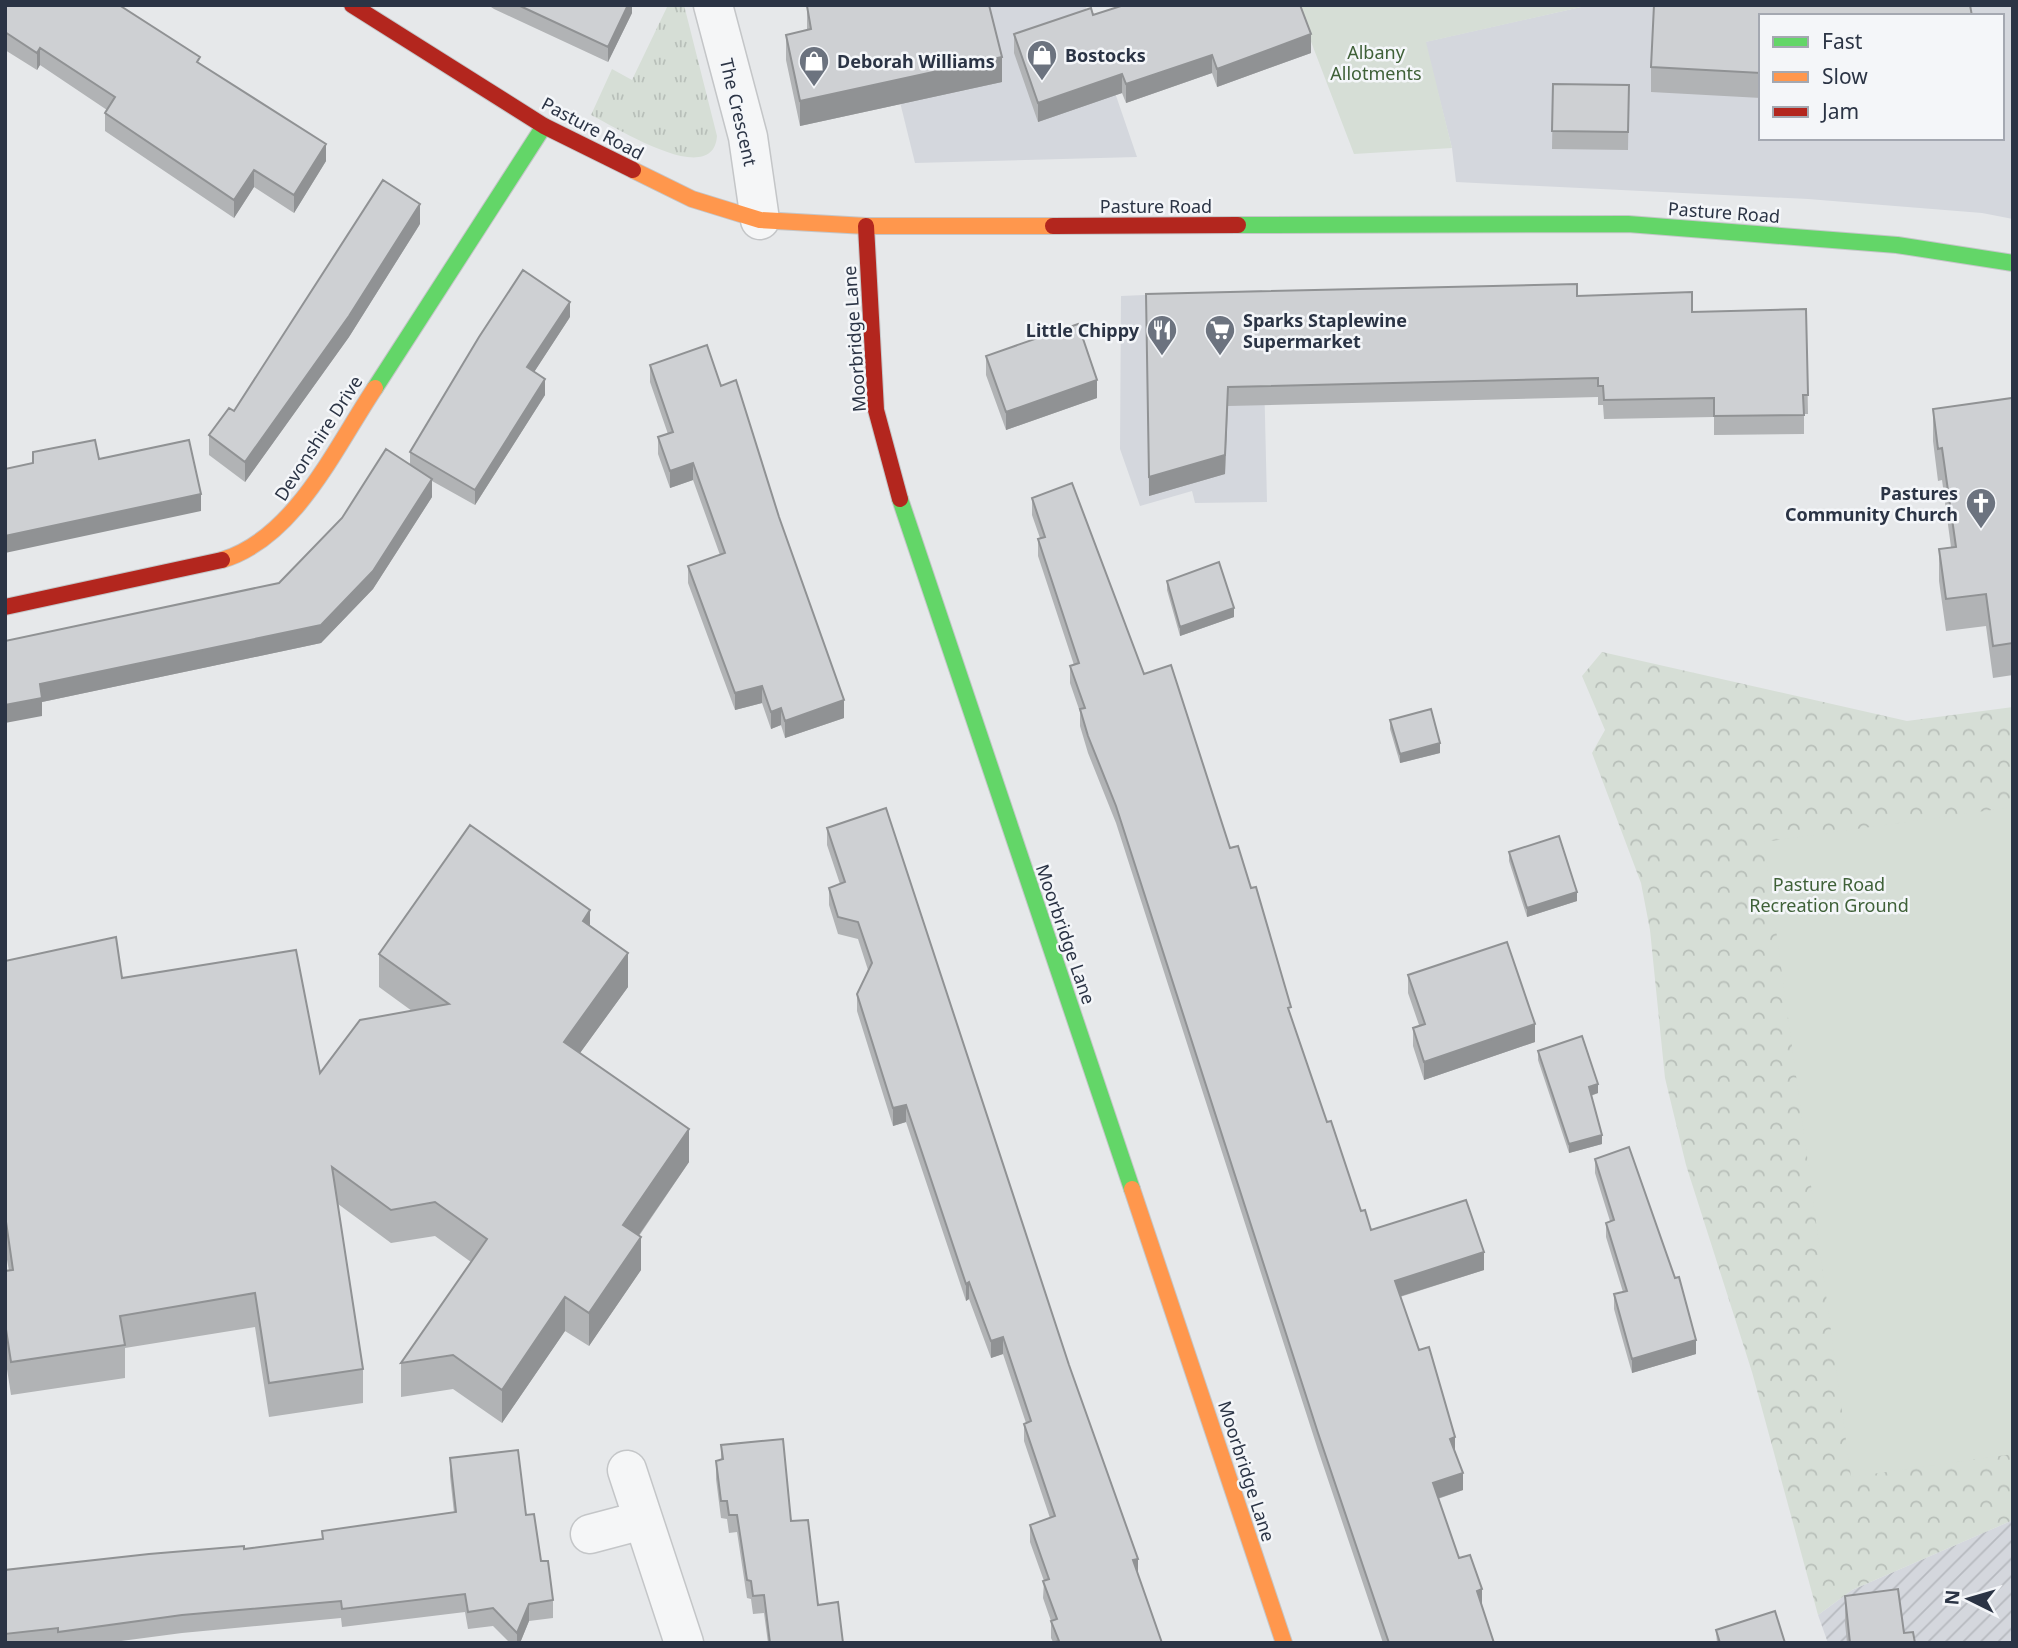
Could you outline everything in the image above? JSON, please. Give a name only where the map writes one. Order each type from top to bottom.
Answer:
[{"type":"street","name":"Pasture Road","points":[[352,5],[544,126],[692,199],[760,220],[866,226],[1628,224],[1884,244],[2013,263]]},
{"type":"street","name":"The Crescent","points":[[713,5],[748,137],[760,220]]},
{"type":"street","name":"Devonshire Drive","points":[[5,607],[200,566],[245,551],[275,531],[294,512],[544,126]]},
{"type":"street","name":"Moorbridge Lane","points":[[866,226],[876,410],[894,480],[1284,1643]]},
{"type":"street","points":[[627,1470],[684,1643]]},
{"type":"street","points":[[590,1534],[643,1520]]},
{"type":"shaded area","points":[[876,5],[1085,5],[1137,157],[915,163]]},
{"type":"shaded area","points":[[1590,5],[2013,5],[2013,219],[1982,213],[1808,199],[1456,182],[1452,148],[1425,42]]},
{"type":"shaded area","points":[[1262,290],[1267,502],[1195,503],[1192,491],[1140,506],[1120,449],[1121,296]]},
{"type":"shaded area","points":[[2013,1520],[2013,1643],[1828,1643],[1818,1615],[1852,1590]]},
{"type":"green space","points":[[668,5],[684,5],[717,136],[711,151],[699,157],[681,156],[661,150],[591,115],[612,69],[632,80]]},
{"type":"green space","name":"Albany Allotments","points":[[1297,5],[1590,5],[1426,42],[1452,148],[1354,154]]},
{"type":"green space","name":"Pasture Road Recreation Ground","points":[[1602,652],[1907,721],[2013,707],[2013,1520],[1852,1590],[1818,1615],[1752,1372],[1686,1165],[1665,1078],[1650,930],[1641,883],[1592,753],[1605,730],[1582,676]]},
{"type":"green space","points":[[2013,807],[2013,1454],[1851,1477],[1764,842]]},
{"type":"building","points":[[5,5],[119,5],[200,57],[197,62],[326,144],[294,195],[254,170],[234,200],[105,113],[115,97],[40,48],[37,53],[5,32]]},
{"type":"building","points":[[518,5],[628,5],[608,47]]},
{"type":"building","points":[[989,5],[1002,57],[800,101],[786,35],[811,29],[807,6]]},
{"type":"building","points":[[1124,5],[1300,5],[1311,34],[1217,69],[1212,55],[1126,84],[1122,74],[1038,103],[1014,34],[1091,8],[1093,15]]},
{"type":"building","points":[[1654,5],[1970,5],[1972,14],[1759,14],[1759,73],[1651,67]]},
{"type":"building","points":[[1553,84],[1629,85],[1628,132],[1552,131]]},
{"type":"building","points":[[383,180],[420,204],[349,316],[245,462],[209,435],[229,408],[234,411]]},
{"type":"building","points":[[523,270],[570,302],[527,367],[545,379],[475,490],[410,452]]},
{"type":"building","points":[[1577,284],[1577,296],[1692,292],[1692,312],[1806,309],[1808,395],[1803,395],[1804,415],[1714,416],[1714,398],[1604,400],[1603,386],[1598,386],[1598,378],[1228,387],[1225,455],[1149,477],[1146,294]]},
{"type":"building","points":[[1078,324],[1097,380],[1006,412],[986,356]]},
{"type":"building","points":[[707,345],[721,386],[736,380],[779,517],[844,700],[785,721],[781,708],[771,712],[762,686],[735,693],[688,566],[725,553],[693,463],[670,471],[658,437],[673,432],[650,365]]},
{"type":"building","name":"Pastures Community Church","points":[[2012,398],[2013,643],[1993,646],[1986,594],[1946,599],[1939,549],[1956,547],[1942,448],[1938,449],[1933,409]]},
{"type":"building","points":[[95,440],[99,459],[189,440],[201,494],[5,536],[5,469],[33,463],[33,452]]},
{"type":"building","points":[[386,449],[432,479],[373,571],[321,625],[40,684],[42,698],[5,705],[5,641],[279,583],[342,518]]},
{"type":"building","points":[[1072,483],[1144,674],[1171,665],[1230,848],[1238,846],[1251,888],[1256,887],[1291,1007],[1288,1008],[1327,1122],[1331,1121],[1361,1211],[1365,1210],[1371,1230],[1466,1200],[1484,1252],[1395,1281],[1419,1350],[1429,1347],[1455,1437],[1450,1439],[1463,1473],[1433,1483],[1459,1558],[1470,1555],[1482,1589],[1477,1591],[1494,1643],[1389,1643],[1318,1433],[1116,806],[1080,709],[1085,708],[1070,666],[1079,663],[1038,539],[1045,537],[1032,498]]},
{"type":"building","points":[[1219,562],[1234,608],[1180,627],[1167,581]]},
{"type":"building","points":[[1431,709],[1440,743],[1400,754],[1390,720]]},
{"type":"building","points":[[886,808],[1069,1365],[1138,1559],[1133,1560],[1162,1643],[1052,1643],[1059,1641],[1051,1621],[1057,1619],[1043,1581],[1049,1579],[1030,1525],[1055,1516],[1024,1424],[1031,1421],[1003,1337],[991,1341],[969,1282],[966,1284],[906,1105],[893,1108],[857,994],[872,963],[858,922],[838,917],[829,888],[845,882],[827,828]]},
{"type":"building","points":[[470,825],[590,910],[583,921],[628,953],[564,1042],[689,1129],[623,1225],[641,1237],[589,1313],[565,1297],[502,1390],[453,1355],[401,1363],[487,1239],[435,1202],[391,1210],[332,1167],[363,1369],[269,1383],[255,1293],[120,1316],[125,1345],[11,1362],[5,1323],[5,1271],[13,1270],[5,1215],[5,961],[116,937],[122,978],[296,950],[320,1073],[360,1020],[449,1004],[379,954]]},
{"type":"building","points":[[1559,836],[1577,892],[1527,908],[1509,852]]},
{"type":"building","points":[[1507,942],[1535,1024],[1424,1062],[1413,1028],[1425,1024],[1408,975]]},
{"type":"building","points":[[1582,1036],[1598,1084],[1589,1087],[1602,1135],[1569,1144],[1538,1051]]},
{"type":"building","points":[[1629,1147],[1675,1278],[1679,1277],[1696,1340],[1632,1359],[1614,1294],[1627,1291],[1606,1223],[1614,1220],[1595,1159]]},
{"type":"building","points":[[783,1439],[791,1521],[808,1520],[818,1605],[838,1602],[843,1643],[770,1643],[764,1595],[753,1596],[751,1581],[747,1580],[737,1515],[729,1515],[727,1501],[721,1501],[716,1461],[723,1459],[721,1445]]},
{"type":"building","points":[[518,1450],[526,1515],[534,1514],[541,1561],[548,1561],[553,1600],[529,1604],[517,1633],[493,1608],[468,1612],[465,1594],[342,1609],[341,1601],[182,1615],[58,1632],[58,1628],[5,1634],[5,1570],[149,1554],[244,1546],[244,1549],[323,1539],[322,1531],[456,1512],[450,1458]]},
{"type":"building","points":[[1898,1589],[1904,1633],[1913,1632],[1915,1643],[1850,1643],[1845,1596]]},
{"type":"building","points":[[1775,1611],[1785,1643],[1720,1643],[1716,1630]]},
{"type":"traffic: fast","points":[[375,388],[544,126]]},
{"type":"traffic: fast","points":[[1238,225],[1628,224],[1897,245],[2013,263]]},
{"type":"traffic: fast","points":[[900,499],[1132,1189]]},
{"type":"traffic: slow","points":[[633,170],[692,199],[760,220],[866,226],[1053,226]]},
{"type":"traffic: slow","points":[[222,560],[248,549],[292,512],[328,463],[375,388]]},
{"type":"traffic: slow","points":[[1132,1189],[1284,1643]]},
{"type":"traffic: jam","points":[[352,5],[544,126],[633,170]]},
{"type":"traffic: jam","points":[[1053,226],[1238,225]]},
{"type":"traffic: jam","points":[[866,226],[876,410],[900,499]]},
{"type":"traffic: jam","points":[[5,607],[222,560]]},
{"type":"place","name":"Bostocks","points":[[1042,82]]},
{"type":"place","name":"Deborah Williams","points":[[814,88]]},
{"type":"place","name":"Little Chippy","points":[[1162,357]]},
{"type":"place","name":"Sparks Staplewine Supermarket","points":[[1220,357]]},
{"type":"place","name":"Pastures Community Church","points":[[1981,530]]}]
